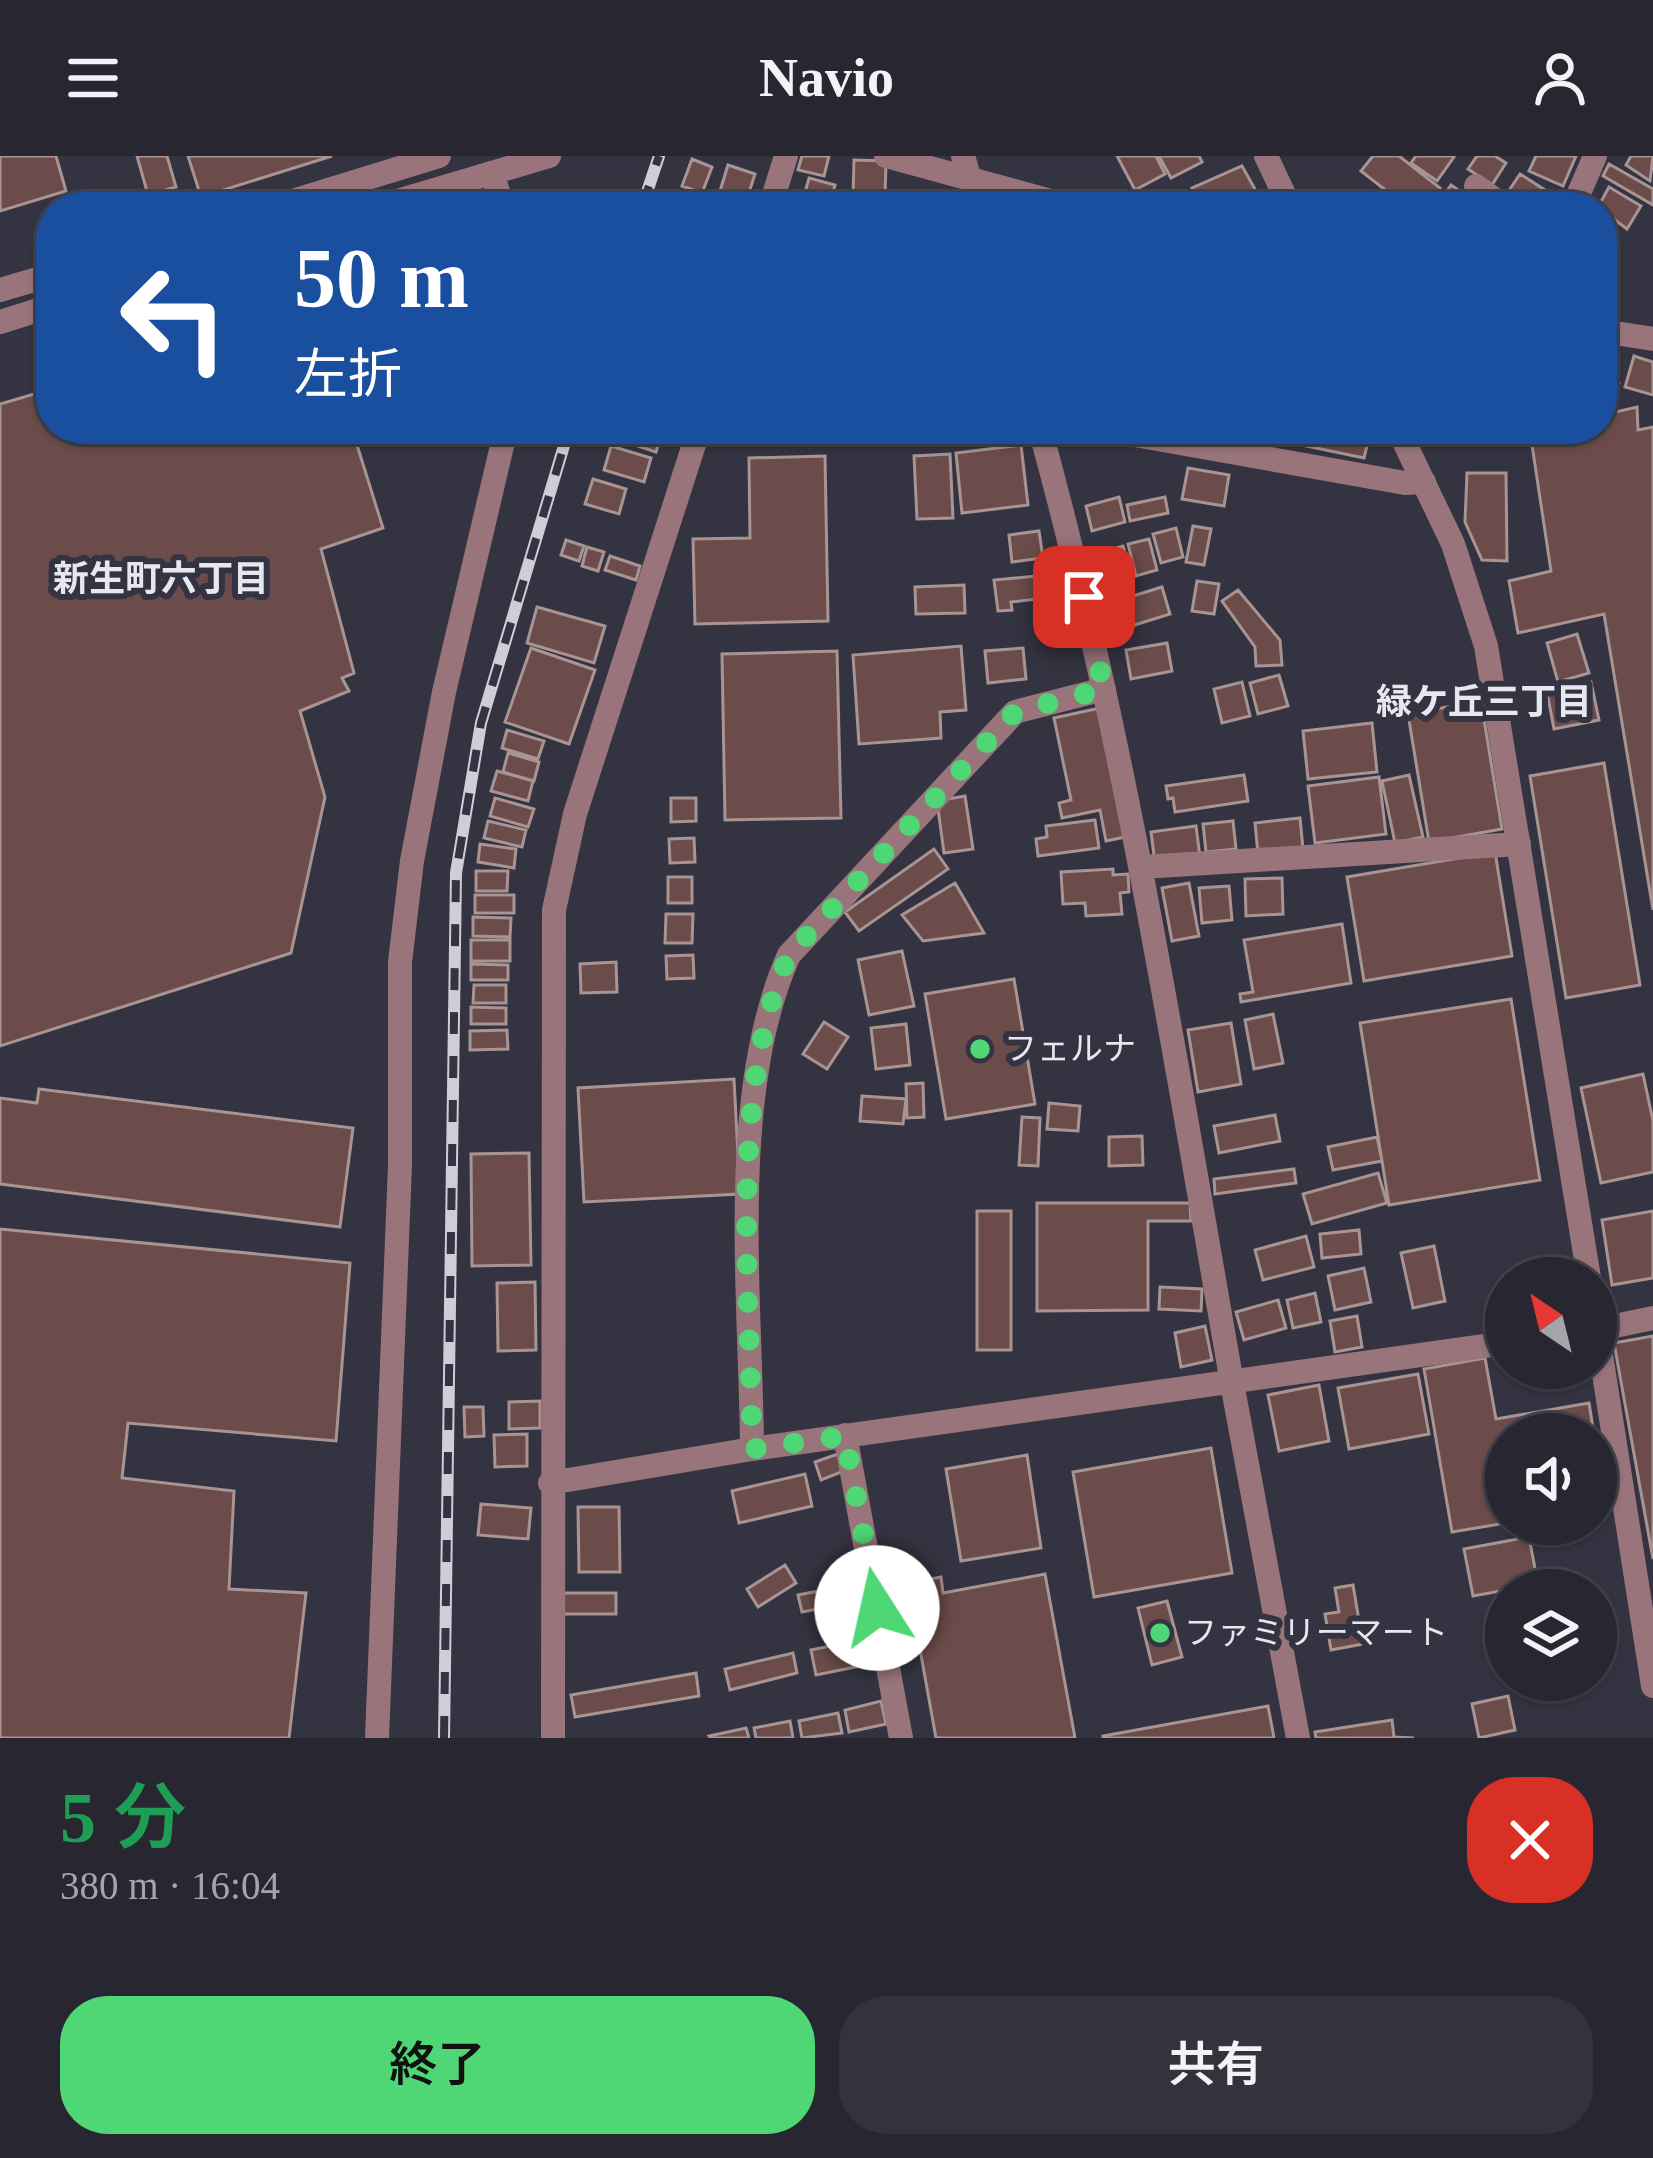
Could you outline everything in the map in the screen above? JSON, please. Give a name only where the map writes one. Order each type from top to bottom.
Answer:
[{"type":"street","points":[[322,192],[439,156]]},
{"type":"street","points":[[427,192],[549,156]]},
{"type":"street","points":[[775,192],[786,156]]},
{"type":"street","points":[[886,156],[966,167],[1033,192]]},
{"type":"street","points":[[1265,156],[1283,192]]},
{"type":"street","points":[[1579,192],[1595,156]]},
{"type":"street","points":[[491,173],[498,192]]},
{"type":"street","points":[[1476,186],[1484,192]]},
{"type":"street","points":[[0,290],[36,279]]},
{"type":"street","points":[[0,322],[36,311]]},
{"type":"street","points":[[1617,333],[1653,339]]},
{"type":"street","points":[[377,1738],[399,1188],[400,962],[412,861],[444,692],[502,444]]},
{"type":"street","points":[[553,1738],[554,910],[560,868],[694,444]]},
{"type":"street","points":[[1044,444],[1142,867],[1298,1738]]},
{"type":"street","points":[[1184,444],[1405,484],[1424,482]]},
{"type":"street","points":[[1405,444],[1472,591],[1520,844],[1586,1257]]},
{"type":"street","points":[[752,1449],[750,1134],[768,1002],[789,955],[1015,712],[1104,689]]},
{"type":"street","points":[[1142,867],[1520,844]]},
{"type":"street","points":[[1617,1324],[1653,1318]]},
{"type":"street","points":[[550,1484],[752,1449],[1485,1346]]},
{"type":"street","points":[[1606,1389],[1653,1686]]},
{"type":"street","points":[[845,1436],[902,1738]]},
{"type":"building","points":[[0,156],[56,156],[66,191],[36,192],[36,200],[0,211]]},
{"type":"building","points":[[137,156],[167,156],[176,187],[147,192]]},
{"type":"building","points":[[188,156],[332,156],[217,192],[199,192]]},
{"type":"building","points":[[802,156],[829,156],[824,176],[798,170]]},
{"type":"building","points":[[1117,156],[1156,156],[1165,174],[1135,190]]},
{"type":"building","points":[[1159,156],[1199,156],[1202,162],[1171,178]]},
{"type":"building","points":[[1373,156],[1399,156],[1440,188],[1437,192],[1388,192],[1361,171]]},
{"type":"building","points":[[1416,156],[1454,157],[1437,181],[1411,163]]},
{"type":"building","points":[[1477,156],[1495,156],[1506,163],[1492,185],[1468,169]]},
{"type":"building","points":[[1536,156],[1576,156],[1563,186],[1529,171]]},
{"type":"building","points":[[1631,156],[1653,156],[1650,181],[1626,165]]},
{"type":"building","points":[[692,159],[712,167],[702,192],[682,186]]},
{"type":"building","points":[[854,160],[886,161],[885,192],[853,192]]},
{"type":"building","points":[[1609,164],[1653,189],[1653,205],[1603,176]]},
{"type":"building","points":[[728,165],[755,174],[749,192],[720,191]]},
{"type":"building","points":[[1242,166],[1257,192],[1194,192],[1192,188]]},
{"type":"building","points":[[1520,174],[1545,190],[1544,192],[1508,192]]},
{"type":"building","points":[[809,178],[835,185],[833,192],[805,192]]},
{"type":"building","points":[[1609,187],[1641,206],[1627,229],[1617,221],[1617,192],[1606,192]]},
{"type":"building","points":[[1634,356],[1653,362],[1653,395],[1625,387]]},
{"type":"building","points":[[36,393],[36,444],[357,444],[383,528],[321,549],[354,673],[342,678],[349,691],[300,711],[325,797],[291,953],[0,1046],[0,404]]},
{"type":"building","points":[[1637,407],[1638,430],[1653,427],[1653,910],[1604,614],[1518,633],[1509,581],[1551,571],[1532,445],[1617,444],[1617,412]]},
{"type":"building","points":[[632,444],[658,444],[656,452]]},
{"type":"building","points":[[1297,444],[1367,444],[1364,458]]},
{"type":"building","points":[[1021,445],[1028,505],[962,513],[956,453]]},
{"type":"building","points":[[611,446],[651,458],[644,482],[604,470]]},
{"type":"building","points":[[950,454],[953,518],[917,519],[914,456]]},
{"type":"building","points":[[825,456],[828,621],[695,624],[693,539],[750,538],[749,458]]},
{"type":"building","points":[[1188,468],[1229,475],[1224,506],[1182,499]]},
{"type":"building","points":[[1467,473],[1506,473],[1507,561],[1482,560],[1465,522]]},
{"type":"building","points":[[593,479],[626,489],[619,514],[585,504]]},
{"type":"building","points":[[1119,497],[1125,522],[1092,531],[1086,506]]},
{"type":"building","points":[[1165,497],[1168,513],[1130,521],[1127,505]]},
{"type":"building","points":[[1193,526],[1211,529],[1204,565],[1186,562]]},
{"type":"building","points":[[1176,528],[1183,557],[1161,563],[1153,534]]},
{"type":"building","points":[[1039,531],[1043,558],[1012,562],[1009,535]]},
{"type":"building","points":[[1149,539],[1157,570],[1136,576],[1128,544]]},
{"type":"building","points":[[566,540],[584,546],[579,561],[561,555]]},
{"type":"building","points":[[1123,546],[1129,567],[1104,574],[1098,553]]},
{"type":"building","points":[[587,547],[604,552],[598,571],[582,566]]},
{"type":"building","points":[[610,556],[640,566],[636,580],[605,570]]},
{"type":"building","points":[[1059,556],[1063,596],[1011,602],[1012,610],[998,611],[994,580],[1047,575],[1045,558]]},
{"type":"building","points":[[1197,581],[1219,584],[1214,614],[1192,611]]},
{"type":"building","points":[[964,585],[965,613],[916,614],[915,587]]},
{"type":"building","points":[[1162,587],[1170,614],[1128,627],[1120,600]]},
{"type":"building","points":[[1238,590],[1280,640],[1282,665],[1256,666],[1255,647],[1222,601]]},
{"type":"building","points":[[537,607],[605,626],[594,663],[527,643]]},
{"type":"building","points":[[1577,634],[1589,673],[1558,682],[1547,643]]},
{"type":"building","points":[[1167,643],[1172,671],[1131,679],[1126,650]]},
{"type":"building","points":[[961,646],[966,710],[940,712],[941,738],[859,744],[853,655]]},
{"type":"building","points":[[531,648],[595,670],[569,744],[505,722]]},
{"type":"building","points":[[1023,648],[1026,679],[988,683],[985,651]]},
{"type":"building","points":[[837,651],[841,818],[725,820],[722,654]]},
{"type":"building","points":[[1279,675],[1288,706],[1258,714],[1250,683]]},
{"type":"building","points":[[1242,682],[1250,716],[1222,723],[1214,689]]},
{"type":"building","points":[[1591,682],[1599,720],[1554,729],[1547,692]]},
{"type":"building","points":[[1481,701],[1502,829],[1429,842],[1408,714]]},
{"type":"building","points":[[1100,708],[1125,837],[1106,841],[1100,810],[1062,818],[1059,803],[1071,800],[1054,718]]},
{"type":"building","points":[[1372,723],[1377,772],[1308,779],[1303,731]]},
{"type":"building","points":[[507,730],[544,741],[538,759],[502,748]]},
{"type":"building","points":[[508,753],[539,762],[534,781],[503,772]]},
{"type":"building","points":[[1604,763],[1640,985],[1566,998],[1530,776]]},
{"type":"building","points":[[497,771],[533,781],[528,801],[491,791]]},
{"type":"building","points":[[1244,775],[1248,801],[1175,812],[1173,798],[1168,799],[1166,786]]},
{"type":"building","points":[[1409,775],[1423,837],[1395,843],[1382,781]]},
{"type":"building","points":[[1379,777],[1386,834],[1315,843],[1308,786]]},
{"type":"building","points":[[965,796],[973,849],[944,853],[937,801]]},
{"type":"building","points":[[495,798],[534,809],[528,827],[490,816]]},
{"type":"building","points":[[671,798],[696,798],[696,821],[671,822]]},
{"type":"building","points":[[1300,818],[1303,849],[1258,854],[1255,823]]},
{"type":"building","points":[[1095,820],[1099,848],[1038,856],[1036,839],[1047,837],[1046,826]]},
{"type":"building","points":[[488,821],[526,830],[522,847],[484,838]]},
{"type":"building","points":[[1233,821],[1236,849],[1206,852],[1203,824]]},
{"type":"building","points":[[1196,826],[1200,857],[1155,863],[1151,832]]},
{"type":"building","points":[[694,838],[695,862],[670,863],[669,839]]},
{"type":"building","points":[[480,844],[516,849],[514,868],[478,862]]},
{"type":"building","points":[[934,849],[948,869],[859,931],[845,912]]},
{"type":"building","points":[[1495,852],[1512,956],[1364,981],[1347,877]]},
{"type":"building","points":[[1113,869],[1113,875],[1128,874],[1129,892],[1120,893],[1122,914],[1086,916],[1085,903],[1063,904],[1061,872]]},
{"type":"building","points":[[476,871],[508,871],[507,891],[476,891]]},
{"type":"building","points":[[668,877],[692,877],[692,903],[668,903]]},
{"type":"building","points":[[1282,878],[1283,914],[1246,916],[1245,879]]},
{"type":"building","points":[[955,883],[984,933],[923,941],[902,915]]},
{"type":"building","points":[[1189,883],[1199,936],[1172,941],[1162,888]]},
{"type":"building","points":[[1229,886],[1232,920],[1202,923],[1199,888]]},
{"type":"building","points":[[475,895],[514,895],[514,913],[475,913]]},
{"type":"building","points":[[666,914],[693,914],[692,943],[665,943]]},
{"type":"building","points":[[473,917],[511,918],[510,937],[473,936]]},
{"type":"building","points":[[1342,924],[1351,983],[1241,1002],[1240,994],[1253,992],[1244,940]]},
{"type":"building","points":[[471,940],[510,940],[510,961],[471,961]]},
{"type":"building","points":[[902,951],[914,1006],[869,1015],[858,960]]},
{"type":"building","points":[[693,955],[694,978],[667,979],[666,956]]},
{"type":"building","points":[[616,962],[617,992],[581,993],[580,964]]},
{"type":"building","points":[[471,964],[508,965],[508,980],[471,980]]},
{"type":"building","name":"フェルナ","points":[[1014,979],[1035,1104],[946,1119],[925,994]]},
{"type":"building","points":[[474,985],[506,985],[506,1003],[473,1003]]},
{"type":"building","points":[[1511,999],[1540,1180],[1389,1205],[1360,1023]]},
{"type":"building","points":[[471,1007],[506,1008],[506,1024],[471,1024]]},
{"type":"building","points":[[1273,1014],[1283,1063],[1254,1069],[1245,1020]]},
{"type":"building","points":[[824,1022],[848,1037],[827,1069],[803,1054]]},
{"type":"building","points":[[1231,1023],[1241,1084],[1198,1092],[1188,1030]]},
{"type":"building","points":[[906,1024],[910,1065],[876,1069],[871,1028]]},
{"type":"building","points":[[507,1030],[508,1049],[470,1050],[470,1031]]},
{"type":"building","points":[[1643,1074],[1653,1121],[1653,1172],[1601,1183],[1581,1088]]},
{"type":"building","points":[[734,1079],[740,1194],[584,1202],[578,1088]]},
{"type":"building","points":[[923,1083],[924,1117],[907,1118],[906,1084]]},
{"type":"building","points":[[39,1089],[353,1128],[340,1227],[0,1184],[0,1098],[37,1103]]},
{"type":"building","points":[[862,1096],[906,1099],[903,1124],[860,1121]]},
{"type":"building","points":[[1049,1103],[1080,1106],[1078,1131],[1047,1129]]},
{"type":"building","points":[[1275,1115],[1280,1141],[1219,1153],[1214,1126]]},
{"type":"building","points":[[1022,1117],[1040,1118],[1038,1166],[1019,1165]]},
{"type":"building","points":[[1142,1136],[1143,1165],[1109,1166],[1109,1137]]},
{"type":"building","points":[[1377,1137],[1382,1161],[1333,1170],[1328,1147]]},
{"type":"building","points":[[529,1153],[531,1265],[472,1266],[471,1154]]},
{"type":"building","points":[[1294,1169],[1296,1183],[1215,1194],[1214,1179]]},
{"type":"building","points":[[1378,1173],[1387,1203],[1312,1224],[1303,1194]]},
{"type":"building","points":[[1037,1203],[1190,1203],[1191,1221],[1148,1221],[1148,1310],[1037,1311]]},
{"type":"building","points":[[977,1211],[1011,1211],[1011,1350],[977,1350]]},
{"type":"building","points":[[1653,1211],[1653,1278],[1617,1284],[1617,1257],[1608,1257],[1602,1220]]},
{"type":"building","points":[[0,1229],[350,1263],[336,1441],[128,1423],[122,1478],[234,1491],[229,1589],[306,1593],[289,1738],[0,1738]]},
{"type":"building","points":[[1359,1230],[1361,1254],[1322,1258],[1320,1234]]},
{"type":"building","points":[[1306,1236],[1314,1267],[1263,1280],[1255,1250]]},
{"type":"building","points":[[1434,1246],[1445,1301],[1413,1308],[1401,1253]]},
{"type":"building","points":[[1364,1268],[1371,1302],[1335,1310],[1328,1276]]},
{"type":"building","points":[[535,1282],[536,1350],[498,1351],[497,1283]]},
{"type":"building","points":[[1160,1287],[1202,1289],[1201,1311],[1159,1309]]},
{"type":"building","points":[[1315,1293],[1321,1322],[1293,1328],[1287,1300]]},
{"type":"building","points":[[1278,1300],[1286,1328],[1244,1340],[1236,1312]]},
{"type":"building","points":[[1357,1316],[1362,1347],[1335,1352],[1330,1321]]},
{"type":"building","points":[[1205,1326],[1212,1360],[1181,1367],[1175,1333]]},
{"type":"building","points":[[1653,1336],[1653,1559],[1617,1360],[1617,1342]]},
{"type":"building","points":[[1485,1358],[1485,1389],[1491,1389],[1495,1413],[1485,1413],[1485,1526],[1452,1532],[1424,1369]]},
{"type":"building","points":[[1418,1374],[1429,1434],[1349,1449],[1338,1388]]},
{"type":"building","points":[[1319,1385],[1329,1441],[1279,1451],[1268,1395]]},
{"type":"building","points":[[540,1401],[540,1428],[509,1429],[509,1402]]},
{"type":"building","points":[[1589,1403],[1591,1413],[1531,1413]]},
{"type":"building","points":[[464,1407],[483,1407],[484,1436],[465,1437]]},
{"type":"building","points":[[527,1434],[527,1466],[495,1467],[494,1435]]},
{"type":"building","points":[[1211,1448],[1232,1573],[1094,1597],[1073,1472]]},
{"type":"building","points":[[838,1454],[844,1471],[821,1480],[815,1462]]},
{"type":"building","points":[[1027,1455],[1041,1548],[961,1561],[946,1469]]},
{"type":"building","points":[[805,1474],[812,1506],[739,1523],[732,1491]]},
{"type":"building","points":[[481,1504],[531,1508],[528,1539],[478,1535]]},
{"type":"building","points":[[578,1507],[619,1507],[620,1572],[579,1572]]},
{"type":"building","points":[[1531,1545],[1535,1569],[1485,1569],[1485,1594],[1473,1596],[1464,1549]]},
{"type":"building","points":[[785,1565],[796,1583],[758,1607],[747,1589]]},
{"type":"building","points":[[1045,1574],[1075,1738],[936,1738],[908,1583],[941,1577],[943,1593]]},
{"type":"building","points":[[1353,1585],[1363,1644],[1331,1650],[1325,1614],[1339,1612],[1335,1588]]},
{"type":"building","points":[[829,1589],[833,1606],[802,1612],[798,1595]]},
{"type":"building","points":[[563,1593],[616,1593],[616,1614],[563,1614]]},
{"type":"building","name":"ファミリーマート","points":[[1167,1601],[1182,1657],[1152,1665],[1138,1608]]},
{"type":"building","points":[[875,1637],[880,1662],[816,1675],[811,1650]]},
{"type":"building","points":[[793,1653],[797,1673],[730,1690],[725,1669]]},
{"type":"building","points":[[696,1673],[699,1696],[575,1717],[571,1695]]},
{"type":"building","points":[[881,1701],[886,1724],[849,1732],[845,1710]]},
{"type":"building","points":[[1509,1701],[1515,1730],[1479,1738],[1472,1704]]},
{"type":"building","points":[[1268,1706],[1274,1738],[1103,1738],[1103,1736]]},
{"type":"building","points":[[838,1713],[842,1733],[802,1738],[799,1721]]},
{"type":"building","points":[[1392,1720],[1394,1737],[1414,1738],[1316,1738],[1315,1732]]},
{"type":"building","points":[[790,1721],[793,1738],[756,1738],[754,1728]]},
{"type":"building","points":[[746,1728],[749,1738],[709,1736]]},
{"type":"railway","points":[[647,192],[659,156]]},
{"type":"railway","points":[[444,1738],[456,873],[481,723],[565,444]]},
{"type":"place","name":"フェルナ","points":[[980,1049]]},
{"type":"place","name":"ファミリーマート","points":[[1160,1633]]},
{"type":"district","name":"新生町六丁目","points":[[161,579]]},
{"type":"district","name":"緑ケ丘三丁目","points":[[1484,702]]},
{"type":"route","points":[[877,1608],[845,1436],[752,1449],[750,1134],[756,1057],[768,1002],[789,955],[1015,712],[1104,689],[1084,597]]}]
